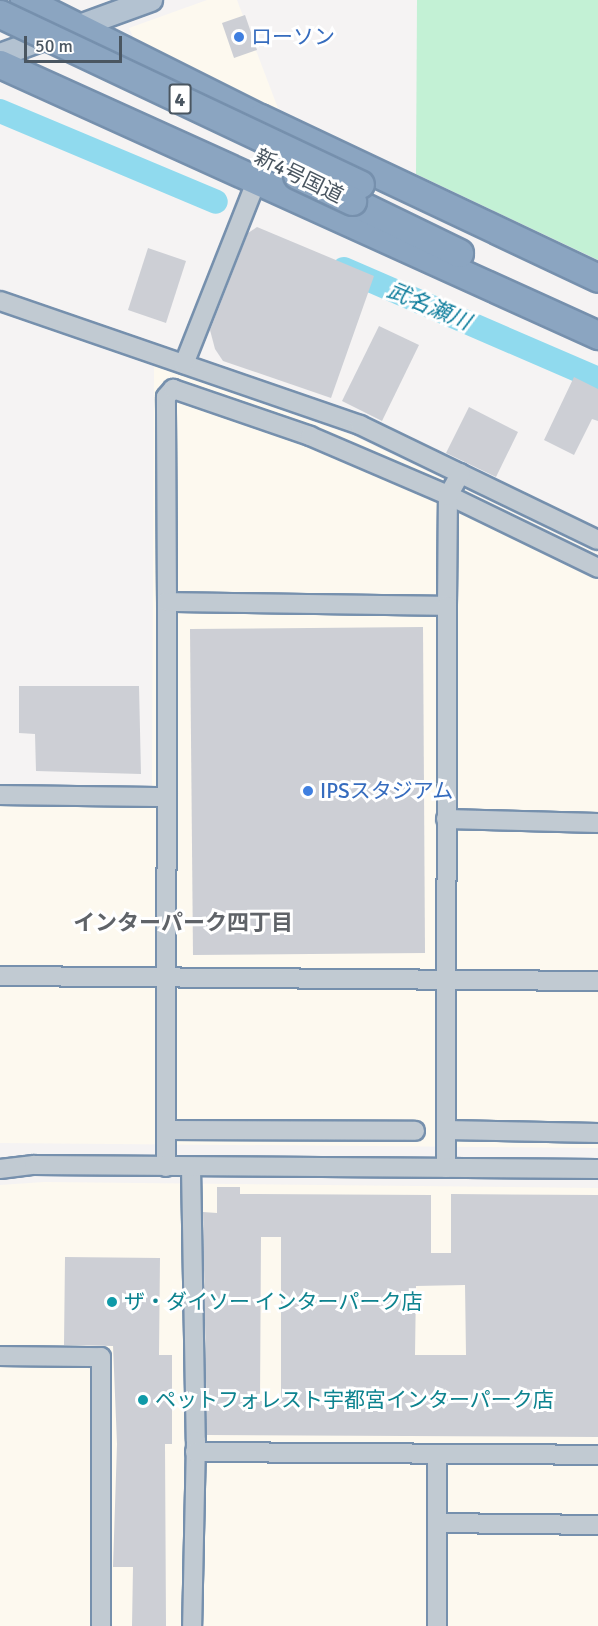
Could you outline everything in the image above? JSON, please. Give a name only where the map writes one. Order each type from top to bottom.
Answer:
[{"type":"highway","points":[[24,0],[81,25],[260,118],[598,278]]},
{"type":"highway","name":"新4号国道","points":[[0,14],[356,193],[598,319]]},
{"type":"highway","name":"新4号国道","points":[[0,33],[356,193],[598,296]]},
{"type":"highway","points":[[0,64],[256,182],[598,335]]},
{"type":"main road","points":[[0,55],[151,0]]},
{"type":"street","points":[[184,364],[256,182]]},
{"type":"street","points":[[0,301],[360,425],[598,540]]},
{"type":"street","points":[[166,1167],[166,397],[173,389],[310,436],[447,496],[598,568]]},
{"type":"street","points":[[446,1168],[447,496],[461,473]]},
{"type":"street","points":[[167,602],[447,606]]},
{"type":"street","points":[[0,795],[167,797]]},
{"type":"street","points":[[446,819],[598,823]]},
{"type":"street","points":[[0,976],[598,981]]},
{"type":"street","points":[[166,1130],[415,1131]]},
{"type":"street","points":[[446,1130],[598,1133]]},
{"type":"street","points":[[0,1169],[34,1166],[598,1169]]},
{"type":"street","points":[[191,1167],[195,1452],[192,1626]]},
{"type":"street","points":[[0,1356],[101,1357],[101,1626]]},
{"type":"street","points":[[195,1452],[598,1455]]},
{"type":"street","points":[[437,1455],[437,1626]]},
{"type":"street","points":[[437,1523],[598,1525]]},
{"type":"shaded area","points":[[207,0],[237,0],[279,111],[135,41],[129,28]]},
{"type":"shaded area","points":[[154,366],[354,436],[598,554],[598,1148],[0,1143],[0,787],[152,787]]},
{"type":"shaded area","points":[[44,1182],[598,1188],[598,1626],[0,1626],[0,1185]]},
{"type":"green space","points":[[417,0],[598,0],[598,260],[416,174]]},
{"type":"building","name":"ローソン","points":[[245,15],[257,50],[234,58],[222,23]]},
{"type":"building","points":[[257,227],[374,276],[331,398],[223,361],[215,349],[210,330],[248,233]]},
{"type":"building","points":[[148,248],[186,261],[166,323],[128,310]]},
{"type":"building","points":[[379,326],[419,345],[382,421],[342,401]]},
{"type":"building","points":[[574,377],[598,389],[598,421],[592,419],[574,455],[544,440]]},
{"type":"building","points":[[469,407],[518,432],[496,477],[446,453]]},
{"type":"building","name":"IPSスタジアム","points":[[423,627],[425,953],[193,955],[190,629]]},
{"type":"building","points":[[19,686],[139,686],[141,774],[36,771],[35,734],[19,733]]},
{"type":"building","points":[[217,1187],[240,1187],[240,1194],[431,1195],[431,1253],[451,1253],[451,1194],[598,1195],[598,1437],[207,1435],[203,1212],[217,1213]],"holes":[[[261,1237],[281,1237],[281,1401],[260,1401]],[[465,1285],[466,1355],[415,1355],[416,1286]]]},
{"type":"building","points":[[65,1257],[160,1258],[159,1355],[172,1355],[172,1444],[165,1444],[166,1626],[132,1626],[133,1567],[113,1567],[117,1444],[113,1346],[64,1345]]},
{"type":"waterway","name":"武名瀬川","points":[[0,111],[216,202]]},
{"type":"waterway","name":"武名瀬川","points":[[344,269],[598,379]]},
{"type":"place","name":"ローソン","points":[[239,37]]},
{"type":"place","name":"IPSスタジアム","points":[[308,791]]},
{"type":"place","name":"ザ・ダイソー インターパーク店","points":[[112,1302]]},
{"type":"place","name":"ペットフォレスト宇都宮インターパーク店","points":[[143,1400]]},
{"type":"district","name":"インターパーク四丁目","points":[[183,923]]}]
